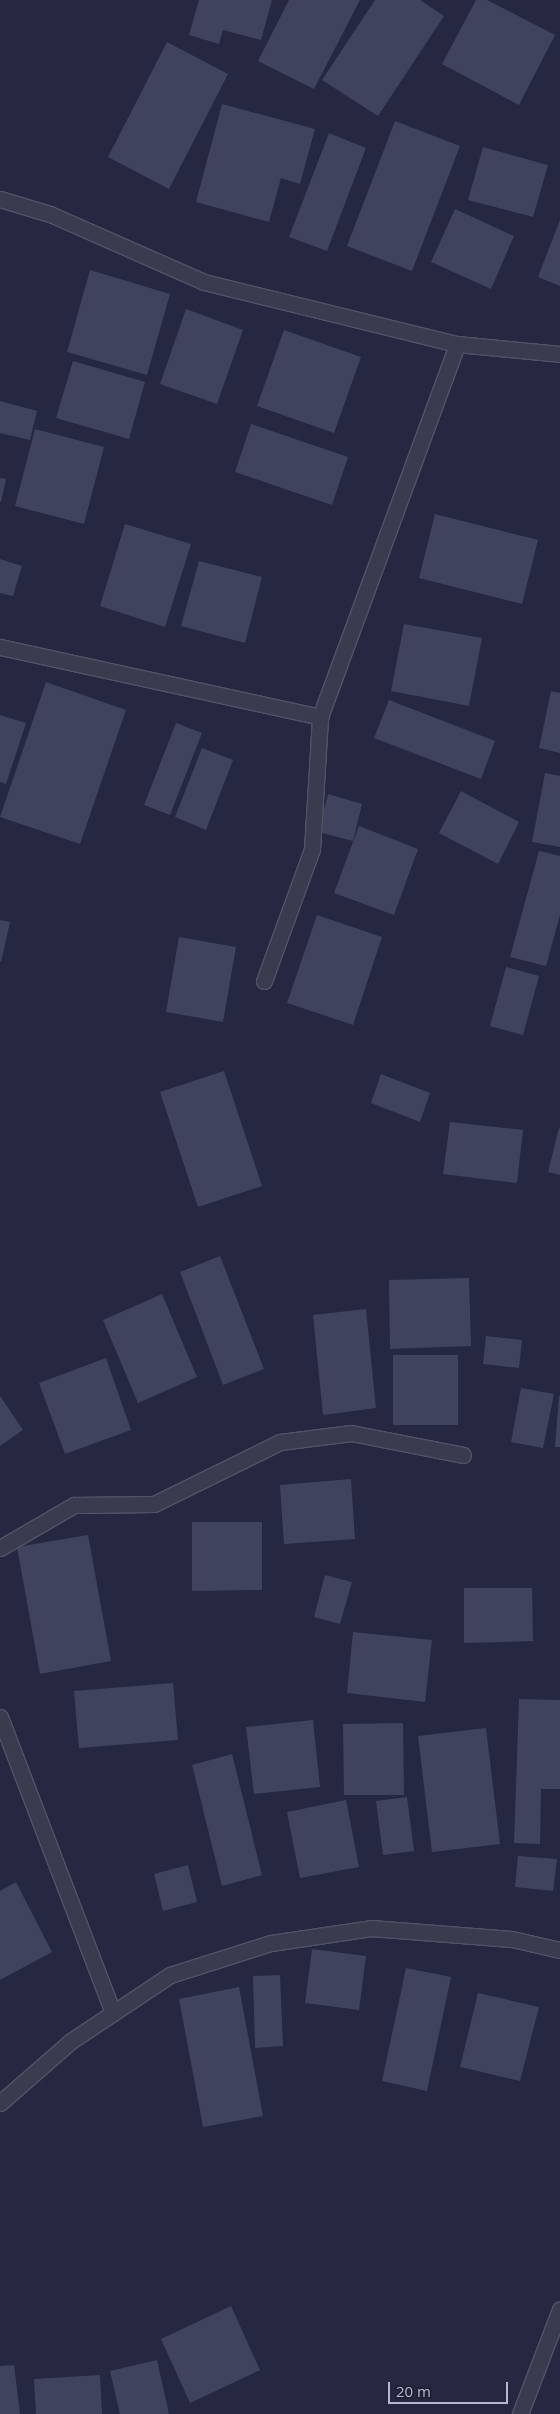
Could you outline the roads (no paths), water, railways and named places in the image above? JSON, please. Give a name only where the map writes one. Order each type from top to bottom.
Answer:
[{"type":"street","points":[[0,199],[50,214],[204,282],[457,344],[560,354]]},
{"type":"street","points":[[264,980],[312,849],[320,717],[457,344]]},
{"type":"street","points":[[0,647],[320,717]]},
{"type":"street","points":[[0,1548],[74,1505],[154,1504],[280,1442],[351,1434],[463,1455]]},
{"type":"street","points":[[0,1717],[113,2013]]},
{"type":"street","points":[[0,2103],[71,2041],[170,1974],[271,1943],[371,1928],[512,1939],[560,1950]]},
{"type":"street","points":[[520,2414],[560,2309]]}]
